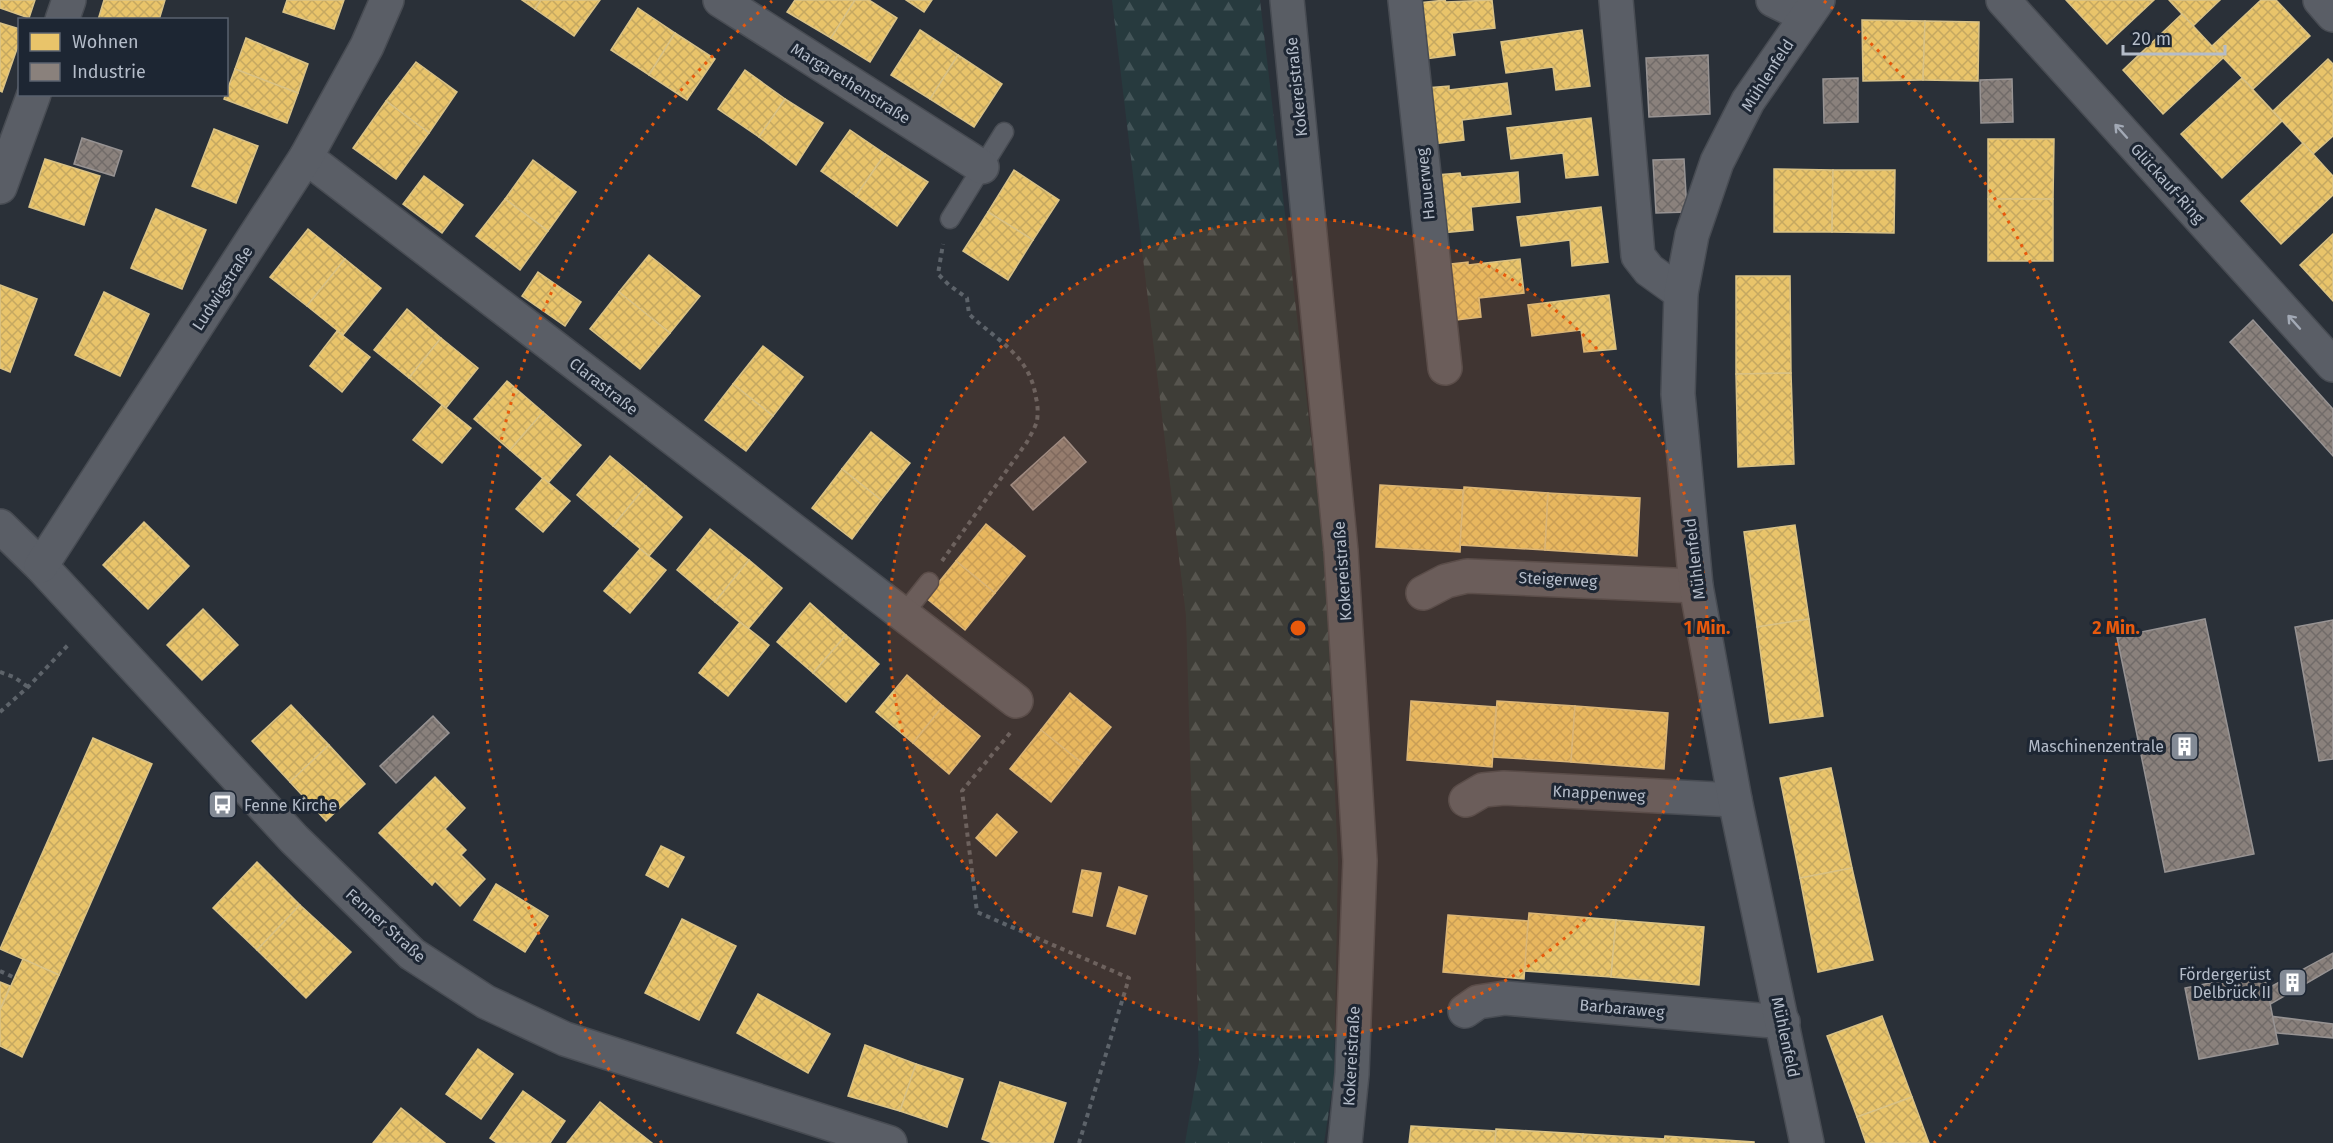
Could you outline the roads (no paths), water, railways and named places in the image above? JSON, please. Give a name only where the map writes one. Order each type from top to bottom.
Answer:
[{"type":"main road","name":"Kokereistraße","points":[[1287,0],[1341,551],[1360,861],[1352,1074],[1345,1143]]},
{"type":"street","points":[[63,18],[69,0]]},
{"type":"street","name":"Ludwigstraße","points":[[41,566],[306,157],[367,46],[387,0]]},
{"type":"street","name":"Margarethenstraße","points":[[720,0],[982,166]]},
{"type":"street","name":"Hauerweg","points":[[1405,0],[1445,368]]},
{"type":"street","points":[[1616,0],[1638,256],[1649,270],[1681,293]]},
{"type":"street","points":[[1773,0],[1812,8]]},
{"type":"street","name":"Glückauf-Ring","points":[[2003,0],[2333,366]]},
{"type":"street","points":[[2320,0],[2333,15]]},
{"type":"street","name":"Mühlenfeld","points":[[1807,1143],[1735,800],[1696,586],[1678,394],[1681,293],[1692,236],[1717,162],[1748,101],[1812,8]]},
{"type":"street","points":[[0,187],[33,96]]},
{"type":"street","name":"Clarastraße","points":[[306,157],[902,616],[1016,701]]},
{"type":"street","name":"Fenner Straße","points":[[0,526],[41,566],[294,839],[412,954],[486,1002],[565,1039],[890,1143]]},
{"type":"street","name":"Steigerweg","points":[[1423,593],[1446,581],[1467,576],[1696,586]]},
{"type":"street","name":"Knappenweg","points":[[1466,800],[1482,790],[1504,788],[1735,800]]},
{"type":"street","name":"Barbaraweg","points":[[1465,1011],[1478,1002],[1505,998],[1783,1022]]},
{"type":"lane","points":[[950,219],[1004,132]]},
{"type":"lane","points":[[902,616],[929,582]]},
{"type":"place","name":"Maschinenzentrale","points":[[2185,746]]},
{"type":"place","name":"Fenne Kirche","points":[[223,805]]},
{"type":"place","name":"Fördergerüst Delbrück II","points":[[2292,983]]}]
